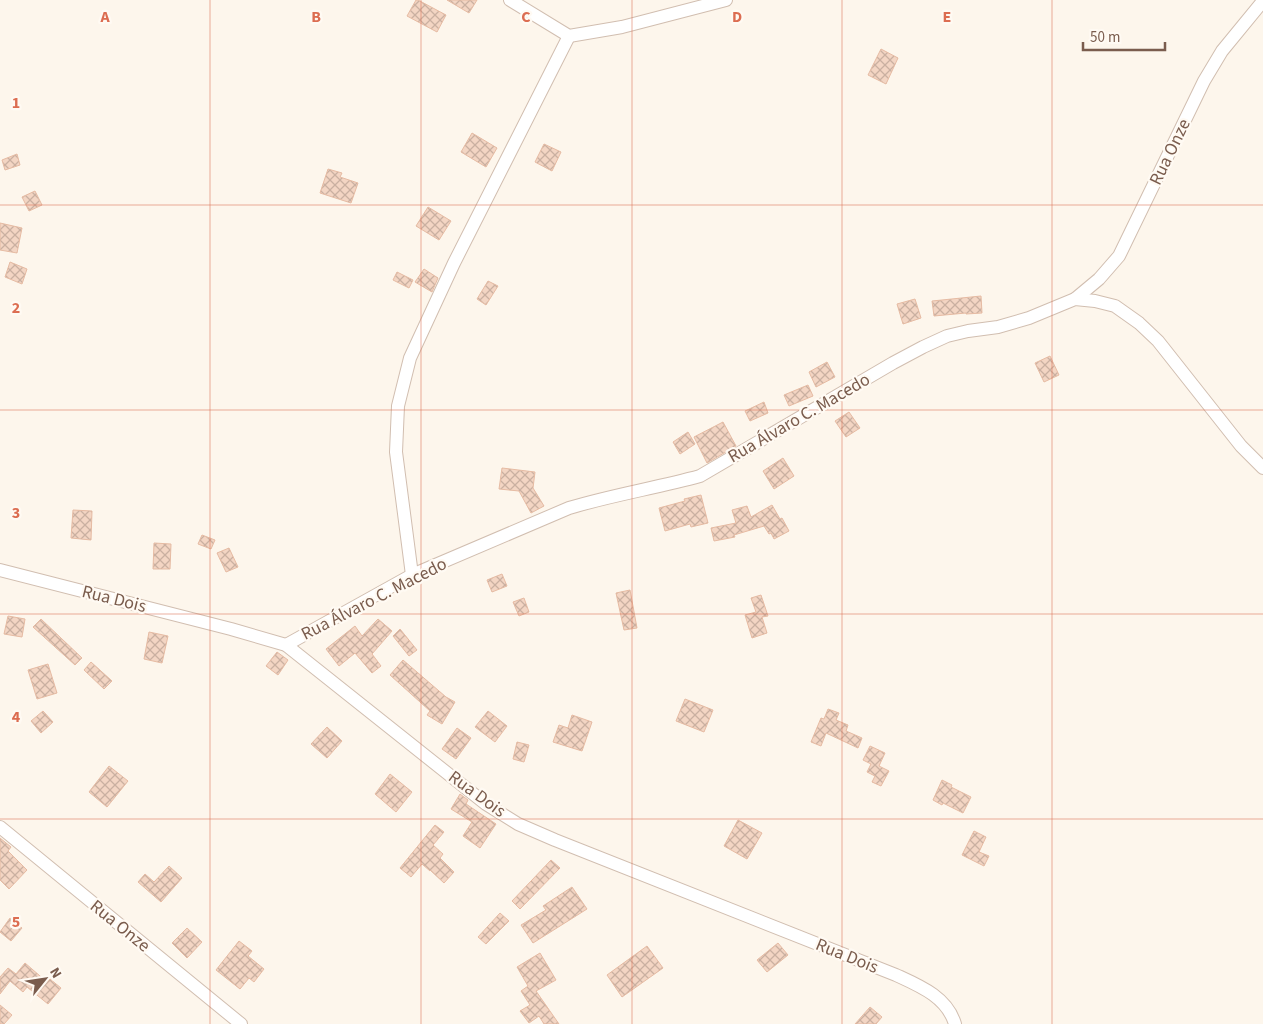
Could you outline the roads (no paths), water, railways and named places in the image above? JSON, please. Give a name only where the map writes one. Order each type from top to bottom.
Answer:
[{"type":"street","points":[[510,0],[569,36],[622,27],[726,0]]},
{"type":"street","name":"Rua Onze","points":[[1075,300],[1099,279],[1119,256],[1204,82],[1222,50],[1263,1]]},
{"type":"street","points":[[412,575],[396,452],[398,406],[410,358],[454,263],[569,36]]},
{"type":"street","name":"Rua Álvaro C. Macedo","points":[[286,645],[412,575],[569,508],[700,476],[893,363],[947,336],[961,332],[998,327],[1029,318],[1075,300],[1095,301],[1115,306],[1139,323],[1158,341],[1241,446],[1263,468]]},
{"type":"street","name":"Rua Dois","points":[[0,570],[231,629],[286,645],[340,686],[486,804],[518,824],[896,975],[924,988],[943,1002],[953,1017],[955,1024]]},
{"type":"street","name":"Rua Onze","points":[[0,827],[241,1024]]}]
